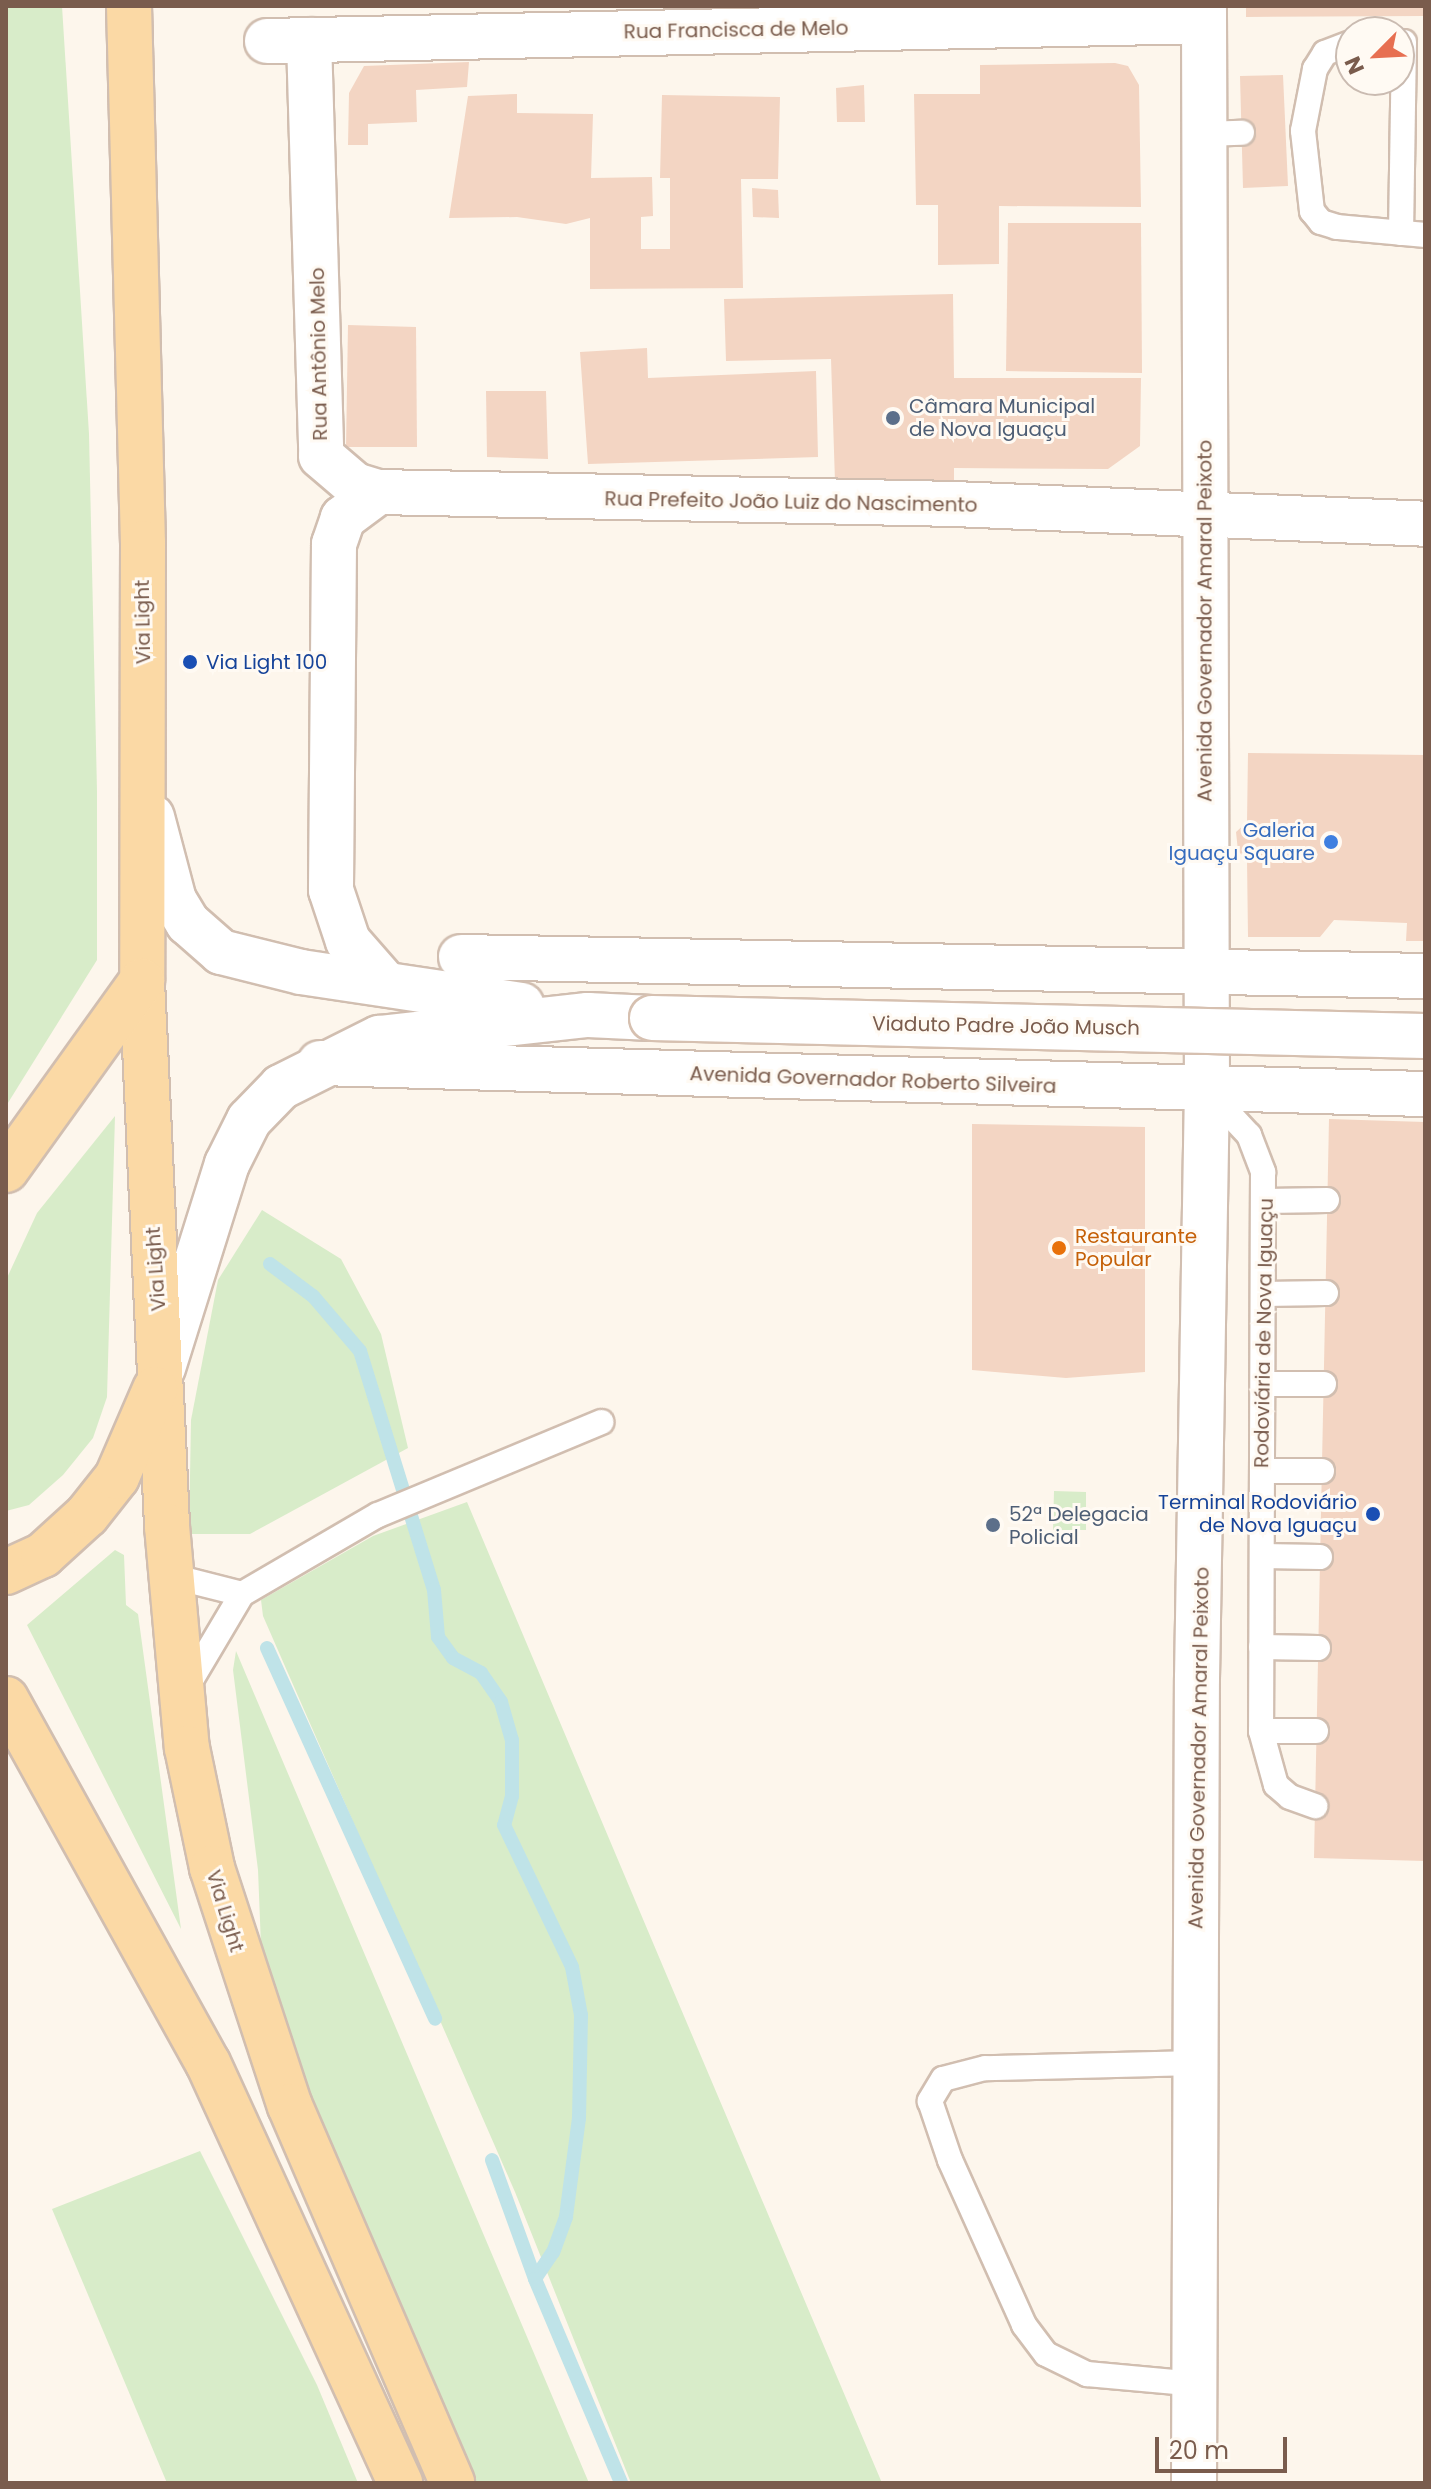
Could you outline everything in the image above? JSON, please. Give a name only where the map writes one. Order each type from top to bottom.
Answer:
[{"type":"main road","points":[[104,6],[135,224]]},
{"type":"main road","name":"Via Light","points":[[129,6],[145,784],[142,981],[171,1576],[181,1695],[205,1843],[267,2044],[329,2207],[452,2483]]},
{"type":"main road","points":[[6,1170],[142,981]]},
{"type":"main road","points":[[6,1572],[62,1541],[117,1477],[163,1368]]},
{"type":"main road","points":[[6,1699],[208,2063],[400,2483]]},
{"type":"street","name":"Rua Francisca de Melo","points":[[288,40],[1204,13]]},
{"type":"street","name":"Avenida Governador Amaral Peixoto","points":[[1194,2483],[1207,1090],[1204,515],[1223,134],[1204,13]]},
{"type":"street","name":"Rua Antônio Melo","points":[[288,40],[321,456],[342,478],[378,492]]},
{"type":"street","name":"Rua Prefeito João Luiz do Nascimento","points":[[378,492],[1425,524]]},
{"type":"street","points":[[378,492],[343,518],[334,544],[330,874],[344,934],[383,981]]},
{"type":"street","name":"Viaduto Padre João Musch","points":[[145,784],[174,900],[209,944],[267,966],[383,981],[588,1015],[1425,1036]]},
{"type":"street","points":[[461,957],[1425,976]]},
{"type":"street","name":"Viaduto Padre João Musch","points":[[320,1063],[362,1043],[428,1030],[588,1015]]},
{"type":"street","points":[[163,1368],[237,1139],[263,1103],[320,1063]]},
{"type":"street","name":"Avenida Governador Roberto Silveira","points":[[320,1063],[1425,1094]]},
{"type":"lane","points":[[1335,49],[1325,53],[1315,69],[1294,131],[1307,190],[1321,222],[1413,234],[1410,96]]},
{"type":"lane","name":"Rodoviária de Nova Iguaçu","points":[[1207,1090],[1249,1135],[1263,1172],[1266,1201],[1261,1731],[1276,1785],[1315,1806]]},
{"type":"lane","points":[[1266,1201],[1327,1200]]},
{"type":"lane","points":[[1264,1294],[1326,1293]]},
{"type":"lane","points":[[1263,1384],[1324,1384]]},
{"type":"lane","points":[[181,1695],[242,1594],[378,1515],[601,1422]]},
{"type":"lane","points":[[1262,1471],[1322,1471]]},
{"type":"lane","points":[[1263,1556],[1320,1557]]},
{"type":"lane","points":[[171,1576],[242,1594]]},
{"type":"lane","points":[[1261,1647],[1318,1648]]},
{"type":"lane","points":[[1261,1731],[1316,1731]]},
{"type":"lane","points":[[1196,2063],[985,2068],[943,2079],[930,2101],[950,2160],[1024,2325],[1046,2354],[1087,2374],[1196,2384]]},
{"type":"green space","points":[[6,6],[62,6],[89,434],[97,791],[97,960],[6,1106]]},
{"type":"green space","points":[[115,1116],[107,1397],[93,1438],[63,1475],[29,1505],[6,1511],[6,1280],[37,1213]]},
{"type":"green space","points":[[262,1210],[341,1259],[381,1334],[408,1448],[250,1534],[189,1534],[191,1420],[218,1280]]},
{"type":"green space","points":[[1054,1491],[1086,1492],[1086,1530],[1053,1530]]},
{"type":"green space","points":[[467,1502],[882,2483],[631,2483],[515,2192],[263,1616],[261,1600],[373,1536]]},
{"type":"green space","points":[[115,1550],[124,1555],[126,1605],[138,1614],[181,1929],[27,1625]]},
{"type":"green space","points":[[236,1651],[589,2483],[472,2483],[323,2134],[262,1971],[258,1870],[233,1670]]},
{"type":"green space","points":[[200,2151],[317,2385],[358,2483],[167,2483],[52,2209]]},
{"type":"building","points":[[1246,6],[1425,6],[1425,16],[1246,17]]},
{"type":"building","points":[[469,62],[467,87],[416,90],[417,122],[368,124],[368,145],[348,145],[349,93],[364,66]]},
{"type":"building","points":[[1115,63],[1128,66],[1139,85],[1141,207],[999,206],[999,264],[938,265],[938,205],[916,205],[914,94],[980,94],[980,65]]},
{"type":"building","points":[[1283,75],[1288,186],[1243,188],[1240,76]]},
{"type":"building","points":[[864,85],[865,122],[837,122],[836,88]]},
{"type":"building","points":[[517,94],[517,113],[593,114],[591,178],[652,177],[653,216],[641,217],[641,249],[670,249],[670,178],[660,178],[662,95],[780,97],[778,179],[741,179],[743,288],[590,289],[590,218],[566,224],[517,217],[449,218],[468,96]]},
{"type":"building","points":[[752,188],[778,190],[779,218],[753,217]]},
{"type":"building","points":[[1008,223],[1141,223],[1142,373],[1006,371]]},
{"type":"building","points":[[953,294],[954,378],[1141,378],[1140,446],[1108,469],[954,468],[954,484],[835,482],[831,359],[726,361],[724,299]]},
{"type":"building","points":[[348,325],[416,327],[417,447],[346,447]]},
{"type":"building","points":[[647,348],[648,378],[816,371],[818,457],[588,464],[580,352]]},
{"type":"building","points":[[486,391],[546,391],[548,459],[487,457]]},
{"type":"building","name":"Galeria Iguaçu Square","points":[[1248,753],[1425,755],[1425,941],[1406,941],[1407,923],[1334,920],[1320,937],[1248,937],[1247,860],[1238,851],[1236,832],[1247,822]]},
{"type":"building","name":"Terminal Rodoviário de Nova Iguaçu","points":[[1329,1119],[1425,1122],[1425,1861],[1314,1858]]},
{"type":"building","name":"Restaurante Popular","points":[[972,1124],[1145,1127],[1145,1372],[1066,1378],[972,1370]]},
{"type":"waterway","points":[[270,1264],[313,1296],[360,1351],[434,1590],[438,1637],[453,1658],[481,1673],[501,1702],[512,1740],[512,1796],[504,1825],[572,1967],[581,2015],[579,2118],[566,2217],[553,2252],[535,2279]]},
{"type":"waterway","points":[[267,1648],[435,2019]]},
{"type":"waterway","points":[[492,2160],[535,2279],[621,2483]]},
{"type":"place","name":"Câmara Municipal de Nova Iguaçu","points":[[893,418]]},
{"type":"place","name":"Via Light 100","points":[[190,662]]},
{"type":"place","name":"Galeria Iguaçu Square","points":[[1331,842]]},
{"type":"place","name":"Restaurante Popular","points":[[1059,1248]]},
{"type":"place","name":"Terminal Rodoviário de Nova Iguaçu","points":[[1373,1514]]},
{"type":"place","name":"52ª Delegacia Policial","points":[[993,1525]]}]
